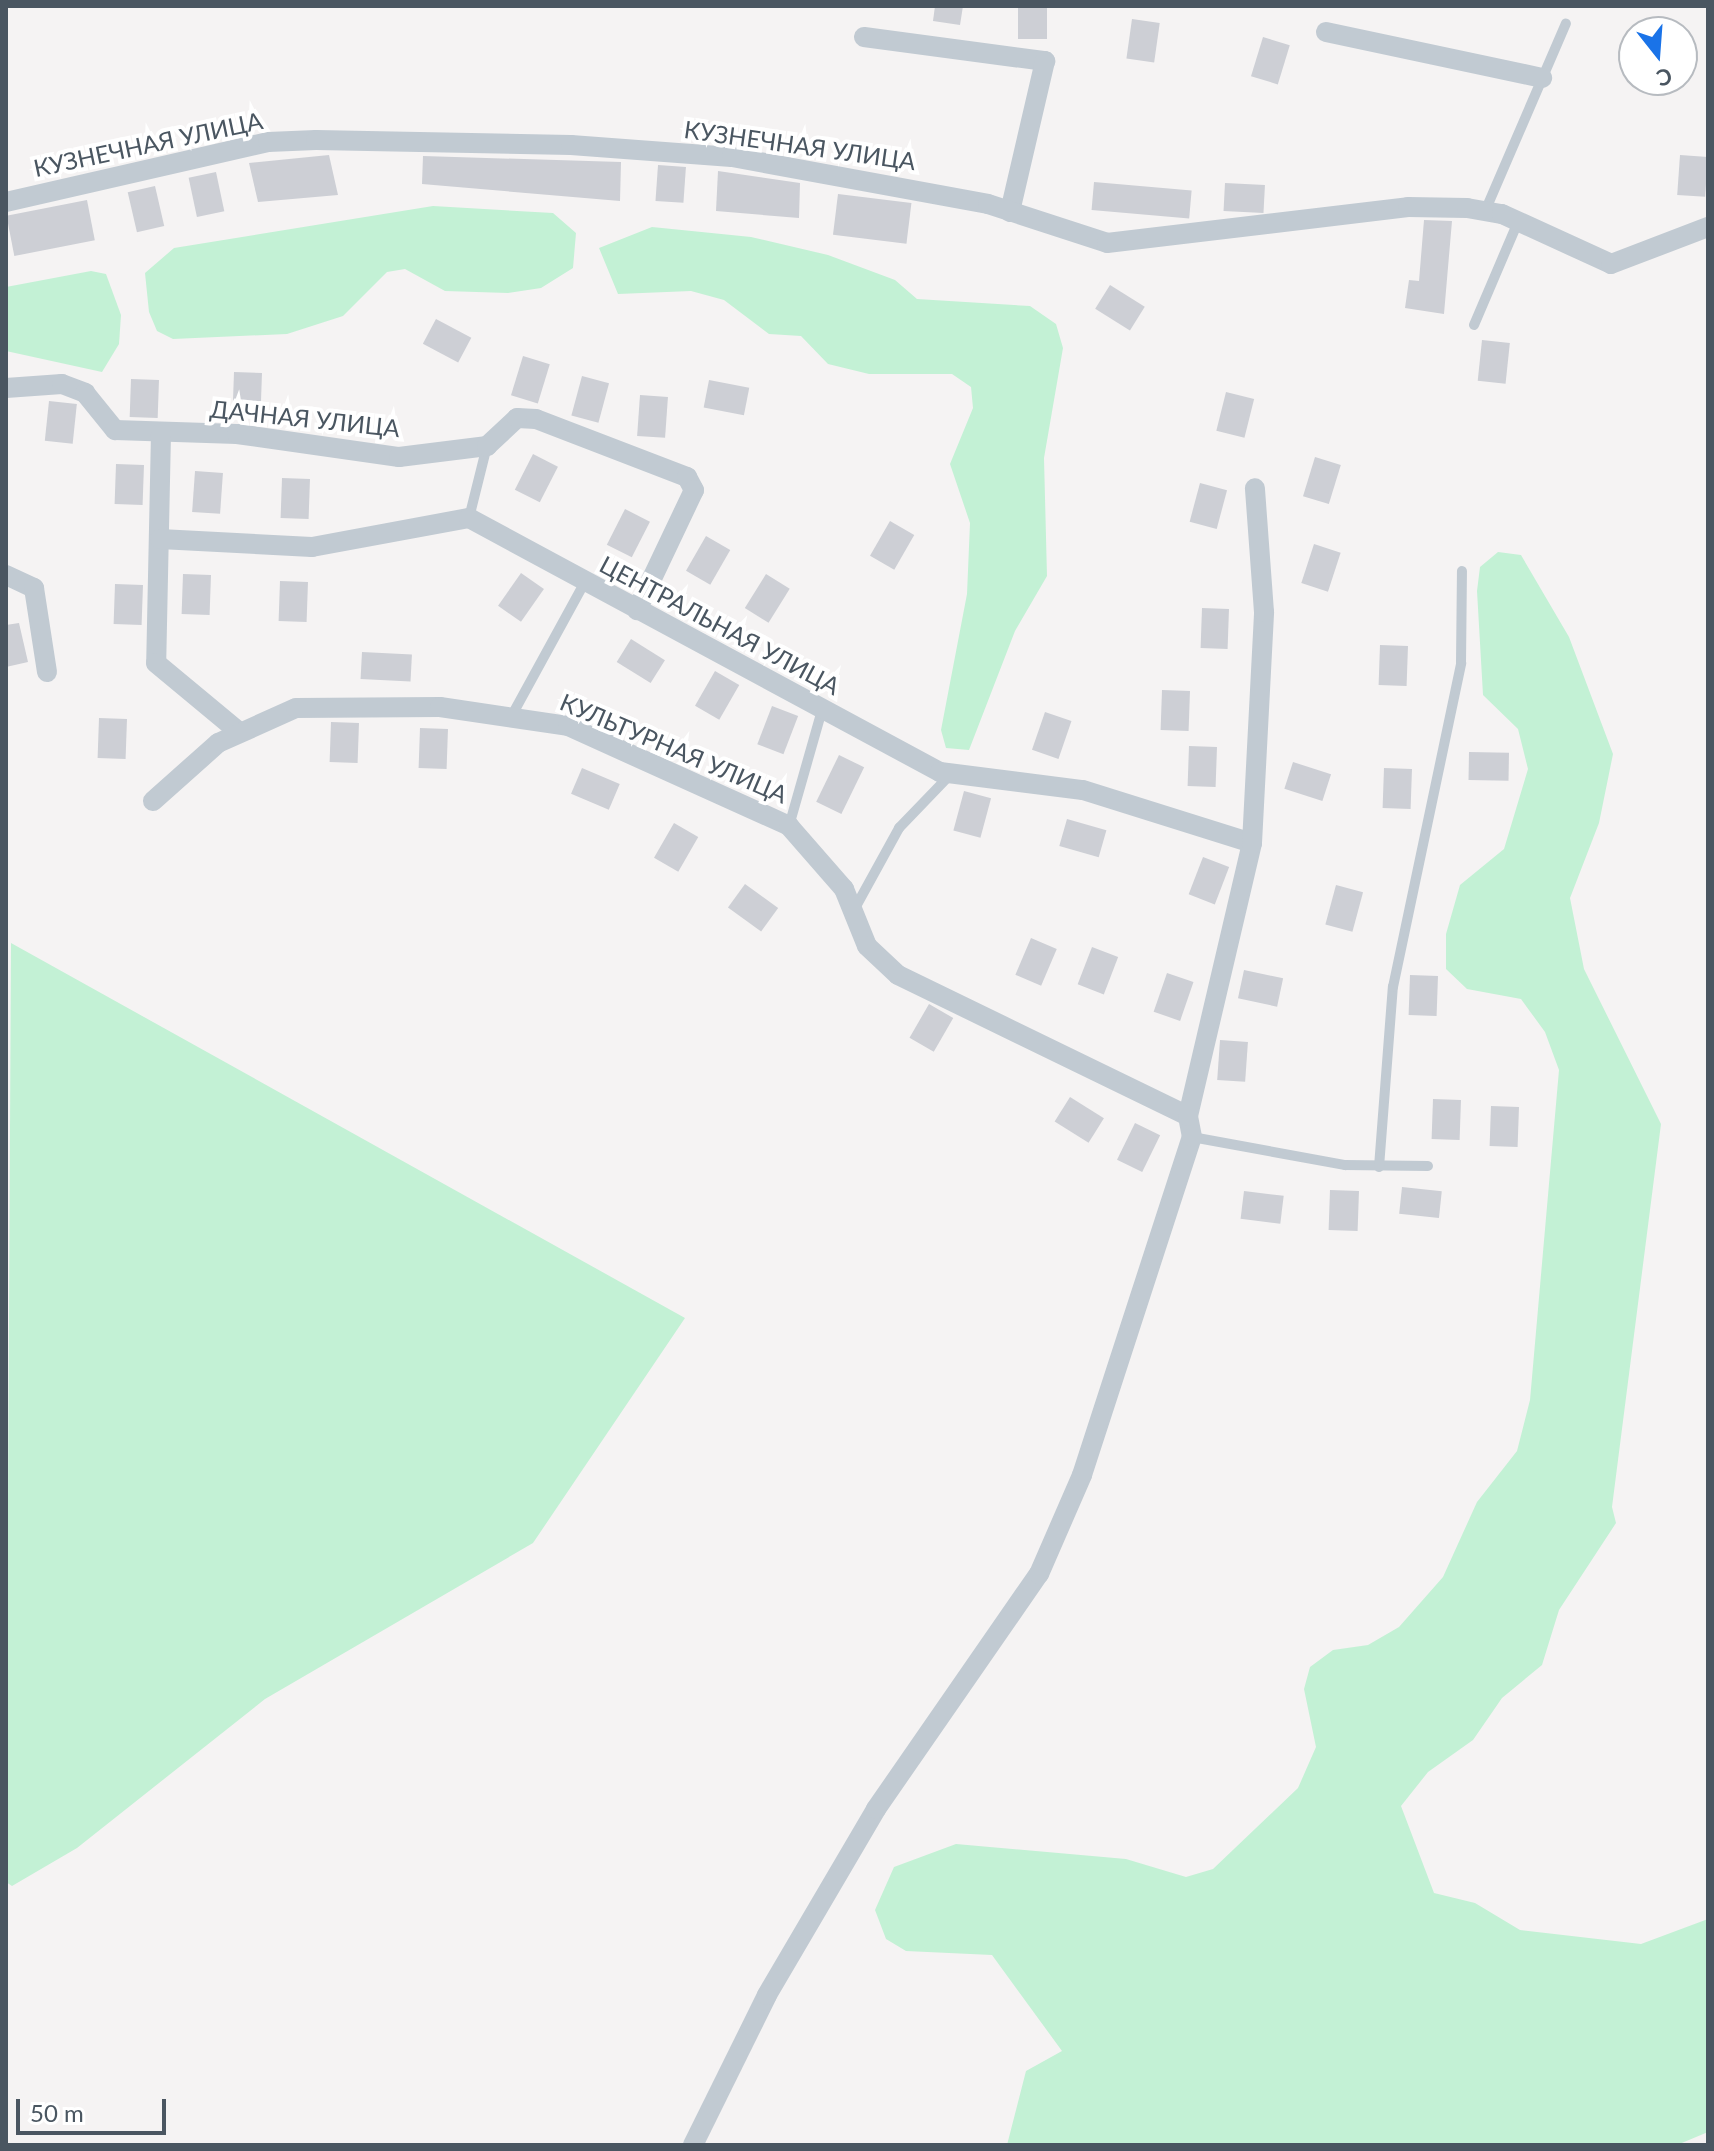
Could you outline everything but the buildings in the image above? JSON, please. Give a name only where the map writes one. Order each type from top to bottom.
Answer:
[{"type":"street","points":[[1326,32],[1542,78]]},
{"type":"street","points":[[864,37],[1045,61],[1010,212]]},
{"type":"street","name":"КУЗНЕЧНАЯ УЛИЦА","points":[[6,202],[268,142],[316,140],[571,145],[732,157],[851,174],[1010,212],[1107,243],[1408,207],[1486,209],[1611,264],[1708,227]]},
{"type":"street","name":"ДАЧНАЯ УЛИЦА","points":[[6,388],[62,384],[85,393],[115,430],[237,434],[399,457],[487,446],[527,417],[687,477],[692,508],[637,610]]},
{"type":"street","points":[[161,433],[156,663],[239,732]]},
{"type":"street","points":[[693,2145],[767,1995],[876,1809],[1055,1543],[1192,1137],[1188,1116],[1252,843],[1264,612],[1255,488]]},
{"type":"street","points":[[160,539],[312,547],[469,518]]},
{"type":"street","name":"ЦЕНТРАЛЬНАЯ УЛИЦА","points":[[469,518],[822,710],[951,775],[1026,778],[1083,790],[1252,843]]},
{"type":"street","points":[[6,575],[34,588],[47,672]]},
{"type":"street","name":"КУЛЬТУРНАЯ УЛИЦА","points":[[153,801],[239,732],[296,708],[440,707],[568,726],[789,826],[854,910],[867,946],[898,975],[1188,1116]]},
{"type":"lane","points":[[1486,209],[1566,23]]},
{"type":"lane","points":[[1474,325],[1518,222]]},
{"type":"lane","points":[[469,518],[487,446]]},
{"type":"lane","points":[[1379,1167],[1393,987],[1461,663],[1462,571]]},
{"type":"lane","points":[[511,717],[585,582]]},
{"type":"lane","points":[[789,826],[822,710]]},
{"type":"lane","points":[[854,910],[899,828],[951,775]]},
{"type":"lane","points":[[1192,1137],[1379,1167],[1428,1166]]},
{"type":"green space","points":[[433,206],[553,213],[576,233],[573,268],[541,288],[508,293],[445,291],[405,269],[387,272],[343,316],[287,334],[173,339],[157,331],[149,312],[145,273],[174,248]]},
{"type":"green space","points":[[652,227],[751,237],[828,255],[895,280],[917,299],[1030,306],[1056,324],[1063,348],[1044,458],[1047,576],[1015,631],[969,750],[946,748],[941,730],[967,594],[970,523],[950,464],[973,408],[971,387],[952,374],[869,374],[828,364],[801,336],[769,334],[724,300],[691,291],[618,294],[599,248]]},
{"type":"green space","points":[[91,271],[106,274],[121,315],[119,344],[102,372],[6,351],[6,287]]},
{"type":"green space","points":[[1498,552],[1521,555],[1569,637],[1613,754],[1599,823],[1570,898],[1584,969],[1661,1124],[1612,1507],[1616,1523],[1559,1610],[1542,1665],[1502,1698],[1473,1740],[1428,1772],[1401,1806],[1434,1893],[1475,1903],[1520,1930],[1641,1944],[1708,1919],[1708,2132],[1677,2145],[1007,2145],[1026,2071],[1062,2051],[992,1955],[906,1951],[886,1939],[875,1910],[894,1867],[956,1844],[1126,1859],[1186,1877],[1213,1869],[1298,1788],[1316,1747],[1304,1689],[1310,1667],[1333,1650],[1368,1645],[1399,1627],[1443,1577],[1477,1502],[1517,1451],[1530,1400],[1559,1070],[1545,1032],[1521,999],[1467,989],[1446,969],[1446,934],[1460,885],[1504,849],[1528,769],[1518,729],[1483,695],[1477,591],[1480,567]]},
{"type":"green space","points":[[11,943],[685,1318],[533,1543],[265,1699],[77,1848],[12,1886],[6,1882]]}]
